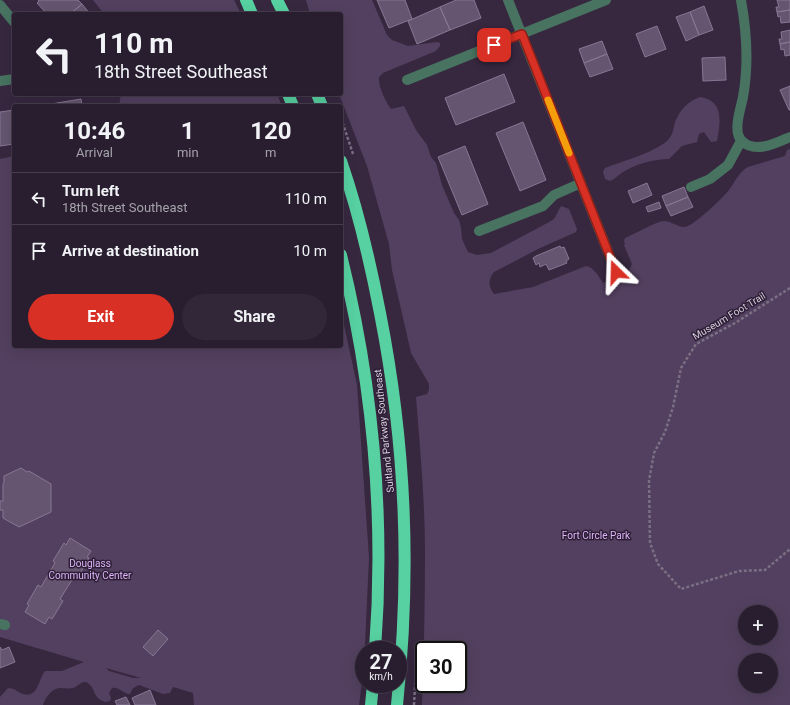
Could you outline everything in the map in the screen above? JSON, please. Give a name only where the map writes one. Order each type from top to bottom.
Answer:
[{"type":"highway","points":[[246,0],[251,12]]},
{"type":"highway","points":[[277,0],[283,12]]},
{"type":"highway","name":"Suitland Parkway Southeast","points":[[343,168],[364,236],[371,266],[390,370],[399,436],[405,534],[405,602],[402,641]]},
{"type":"highway","name":"Suitland Parkway Southeast","points":[[343,264],[357,323],[375,455],[378,495],[379,565],[376,641]]},
{"type":"highway","points":[[371,705],[372,693]]},
{"type":"highway","name":"Suitland Parkway Southeast","points":[[397,705],[398,693]]},
{"type":"highway","points":[[402,693],[403,705]]},
{"type":"street","points":[[508,0],[616,272]]},
{"type":"street","points":[[407,80],[606,0]]},
{"type":"street","points":[[741,0],[748,59],[737,132],[741,141],[752,148],[770,145],[790,137]]},
{"type":"street","points":[[0,5],[12,20]]},
{"type":"street","points":[[0,81],[12,79]]},
{"type":"street","points":[[691,187],[710,179],[728,165],[741,141]]},
{"type":"street","points":[[479,231],[543,206],[554,194],[581,183]]},
{"type":"path","name":"Museum Foot Trail","points":[[790,288],[735,323],[696,344],[690,352],[681,368],[673,407],[665,432],[654,453],[649,481],[650,543],[658,564],[681,589],[739,572],[765,570],[790,549]]},
{"type":"green space","points":[[93,0],[234,0],[240,12],[102,12]]},
{"type":"green space","name":"Fort Circle Park","points":[[306,0],[372,0],[387,35],[392,40],[408,46],[437,42],[440,43],[440,46],[436,51],[383,73],[379,77],[379,81],[382,93],[391,109],[404,106],[416,130],[427,145],[431,157],[436,163],[442,185],[454,213],[459,220],[462,239],[468,252],[477,255],[491,253],[554,219],[561,206],[569,209],[577,229],[576,232],[538,249],[494,272],[490,283],[494,294],[533,287],[586,266],[594,270],[603,283],[612,281],[624,274],[632,264],[624,245],[625,238],[664,221],[682,227],[692,224],[721,199],[745,169],[785,156],[787,150],[790,149],[790,705],[422,705],[422,693],[467,693],[467,641],[424,641],[425,533],[416,397],[427,394],[429,384],[411,353],[392,270],[389,244],[367,166],[340,96],[343,96],[343,12],[309,12]]},
{"type":"green space","points":[[121,96],[278,96],[281,104],[119,104]]},
{"type":"green space","points":[[700,97],[708,99],[714,103],[717,108],[720,120],[717,141],[711,142],[704,132],[699,134],[697,142],[682,146],[669,159],[645,162],[628,169],[610,181],[605,179],[603,172],[605,168],[646,153],[667,141],[672,134],[675,122],[682,110],[692,101]]},
{"type":"green space","name":"Douglass Community Center","points":[[12,156],[12,348],[343,348],[343,320],[357,385],[369,558],[365,641],[355,641],[355,693],[361,693],[359,705],[194,705],[193,693],[173,687],[170,693],[163,694],[139,685],[133,688],[130,694],[117,688],[112,688],[109,693],[111,698],[110,701],[105,702],[96,696],[91,686],[85,682],[73,688],[57,688],[45,699],[43,705],[0,705],[0,697],[8,688],[14,689],[23,694],[32,694],[45,671],[62,671],[84,662],[0,637],[0,159]],"holes":[[[106,668],[141,678],[133,678],[109,671]]]},
{"type":"building","points":[[38,0],[78,0],[82,4],[72,12],[45,12],[37,3],[39,1]]},
{"type":"building","points":[[377,0],[405,0],[412,19],[389,28]]},
{"type":"building","points":[[456,0],[474,0],[481,18],[450,30],[440,7]]},
{"type":"building","points":[[777,0],[790,0],[790,10],[777,12],[776,7],[779,7]]},
{"type":"building","points":[[82,4],[88,12],[72,12]]},
{"type":"building","points":[[704,6],[713,30],[699,35],[690,12]]},
{"type":"building","points":[[440,7],[450,30],[417,44],[408,21]]},
{"type":"building","points":[[790,10],[790,22],[781,23],[780,16],[778,17],[777,12]]},
{"type":"building","points":[[690,12],[699,35],[686,41],[676,17]]},
{"type":"building","points":[[657,26],[666,49],[645,57],[636,34]]},
{"type":"building","points":[[790,30],[790,42],[780,44],[779,39],[782,39],[781,32]]},
{"type":"building","points":[[602,41],[607,54],[584,63],[579,49]]},
{"type":"building","points":[[790,42],[790,55],[785,56],[784,49],[781,50],[780,44]]},
{"type":"building","points":[[607,54],[613,69],[590,77],[584,63]]},
{"type":"building","points":[[725,57],[726,80],[703,81],[702,58]]},
{"type":"building","points":[[504,74],[515,102],[456,125],[445,98]]},
{"type":"building","points":[[790,86],[790,110],[789,110],[780,90]]},
{"type":"building","points":[[81,99],[82,104],[51,104]]},
{"type":"building","points":[[12,110],[12,144],[0,146],[0,112]]},
{"type":"building","points":[[523,122],[546,180],[520,191],[496,133]]},
{"type":"building","points":[[465,146],[488,204],[462,215],[438,157]]},
{"type":"building","points":[[647,183],[652,195],[633,203],[628,191]]},
{"type":"building","points":[[684,187],[688,197],[666,206],[662,196]]},
{"type":"building","points":[[688,197],[693,207],[671,216],[666,206]]},
{"type":"building","points":[[659,202],[661,208],[648,212],[646,207]]},
{"type":"building","points":[[560,246],[561,248],[564,247],[569,259],[566,261],[567,263],[549,270],[546,264],[540,267],[539,263],[536,265],[533,258]]},
{"type":"building","points":[[21,468],[51,484],[51,512],[19,527],[3,518],[3,510],[0,510],[0,501],[3,501],[4,476]]},
{"type":"building","points":[[70,538],[91,551],[87,557],[89,558],[78,577],[75,575],[60,599],[63,601],[52,619],[49,617],[45,624],[25,612],[29,605],[27,604],[38,585],[41,587],[55,563],[53,561],[64,543],[66,545]]},
{"type":"building","points":[[158,630],[168,639],[153,656],[143,647]]},
{"type":"building","points":[[0,647],[2,650],[9,647],[15,662],[0,668]]},
{"type":"building","points":[[150,690],[156,705],[135,705],[132,698]]},
{"type":"building","points":[[126,697],[130,705],[117,705],[115,701]]},
{"type":"slow traffic","points":[[548,100],[569,153]]},
{"type":"route","points":[[494,45],[522,34],[616,272]]}]
